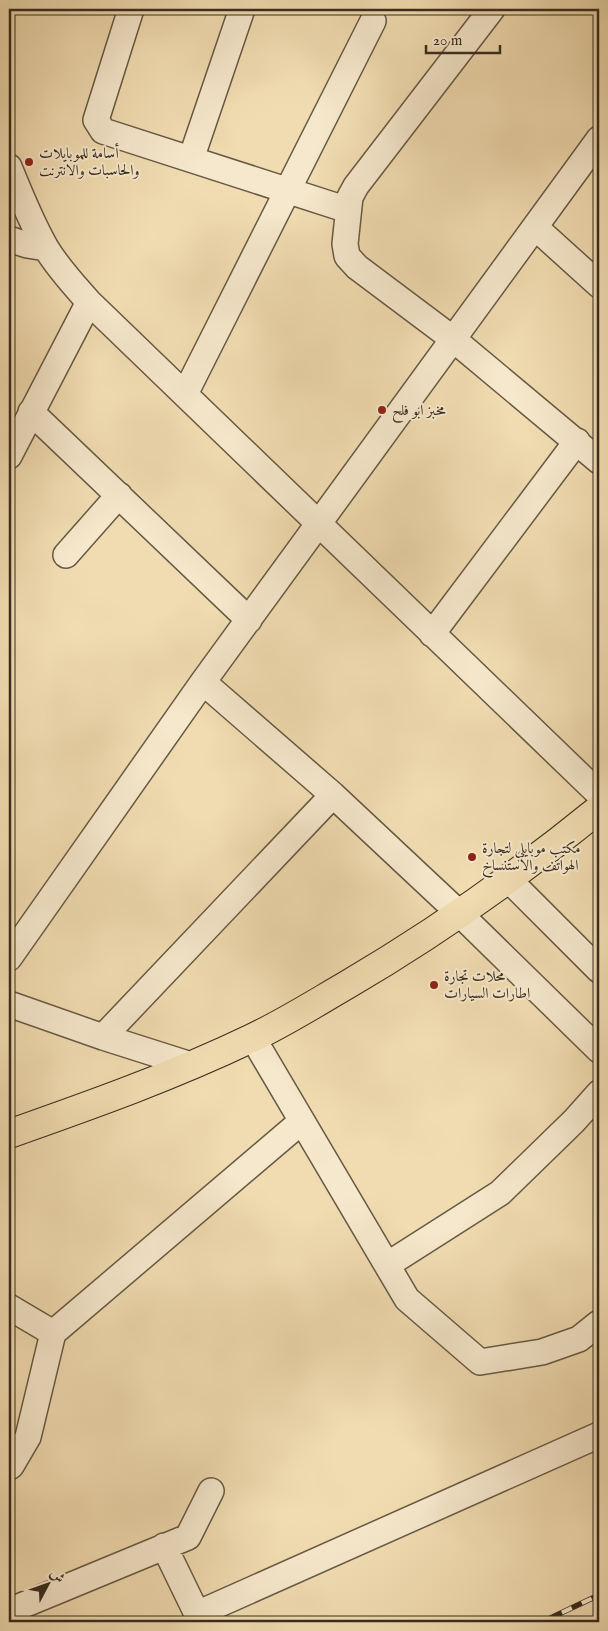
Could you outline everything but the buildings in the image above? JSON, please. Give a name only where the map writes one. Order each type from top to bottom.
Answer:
[{"type":"main road","points":[[9,1134],[106,1100],[253,1038],[392,958],[460,914],[509,880],[599,809]]},
{"type":"street","points":[[131,9],[96,120],[103,131],[348,210]]},
{"type":"street","points":[[191,159],[242,9]]},
{"type":"street","points":[[492,9],[356,186],[350,198],[344,244],[347,256],[357,266],[453,339],[599,460]]},
{"type":"street","points":[[185,394],[373,21]]},
{"type":"street","points":[[9,958],[203,682],[599,139]]},
{"type":"street","points":[[9,167],[32,221],[46,248],[65,276],[89,302],[599,794]]},
{"type":"street","points":[[535,228],[599,285]]},
{"type":"street","points":[[9,239],[27,245],[46,248]]},
{"type":"street","points":[[9,456],[89,302]]},
{"type":"street","points":[[32,412],[249,620]]},
{"type":"street","points":[[432,634],[577,441]]},
{"type":"street","points":[[66,554],[119,495]]},
{"type":"street","points":[[203,682],[334,795],[460,914],[599,1050]]},
{"type":"street","points":[[103,1037],[334,795]]},
{"type":"street","points":[[509,880],[599,970]]},
{"type":"street","points":[[9,1004],[190,1065]]},
{"type":"street","points":[[253,1038],[407,1299],[480,1362],[542,1352],[579,1339],[599,1323]]},
{"type":"street","points":[[387,1265],[500,1193],[574,1121],[599,1093]]},
{"type":"street","points":[[9,1467],[28,1438],[53,1334],[302,1120]]},
{"type":"street","points":[[9,1307],[53,1334]]},
{"type":"street","points":[[164,1546],[197,1614],[599,1435]]},
{"type":"street","points":[[9,1611],[188,1537],[211,1491]]},
{"type":"railway","points":[[542,1622],[599,1595]]},
{"type":"railway","points":[[592,1622],[599,1619]]},
{"type":"place","name":"أسامة للموبايلات والحاسبات والانترنت","points":[[29,162]]},
{"type":"place","name":"مخبز ابو فلح","points":[[382,410]]},
{"type":"place","name":"مكتب موبايلي لتجارة الهواتف والاستنساخ","points":[[472,857]]},
{"type":"place","name":"محلات تجارة اطارات السيارات","points":[[434,985]]}]
